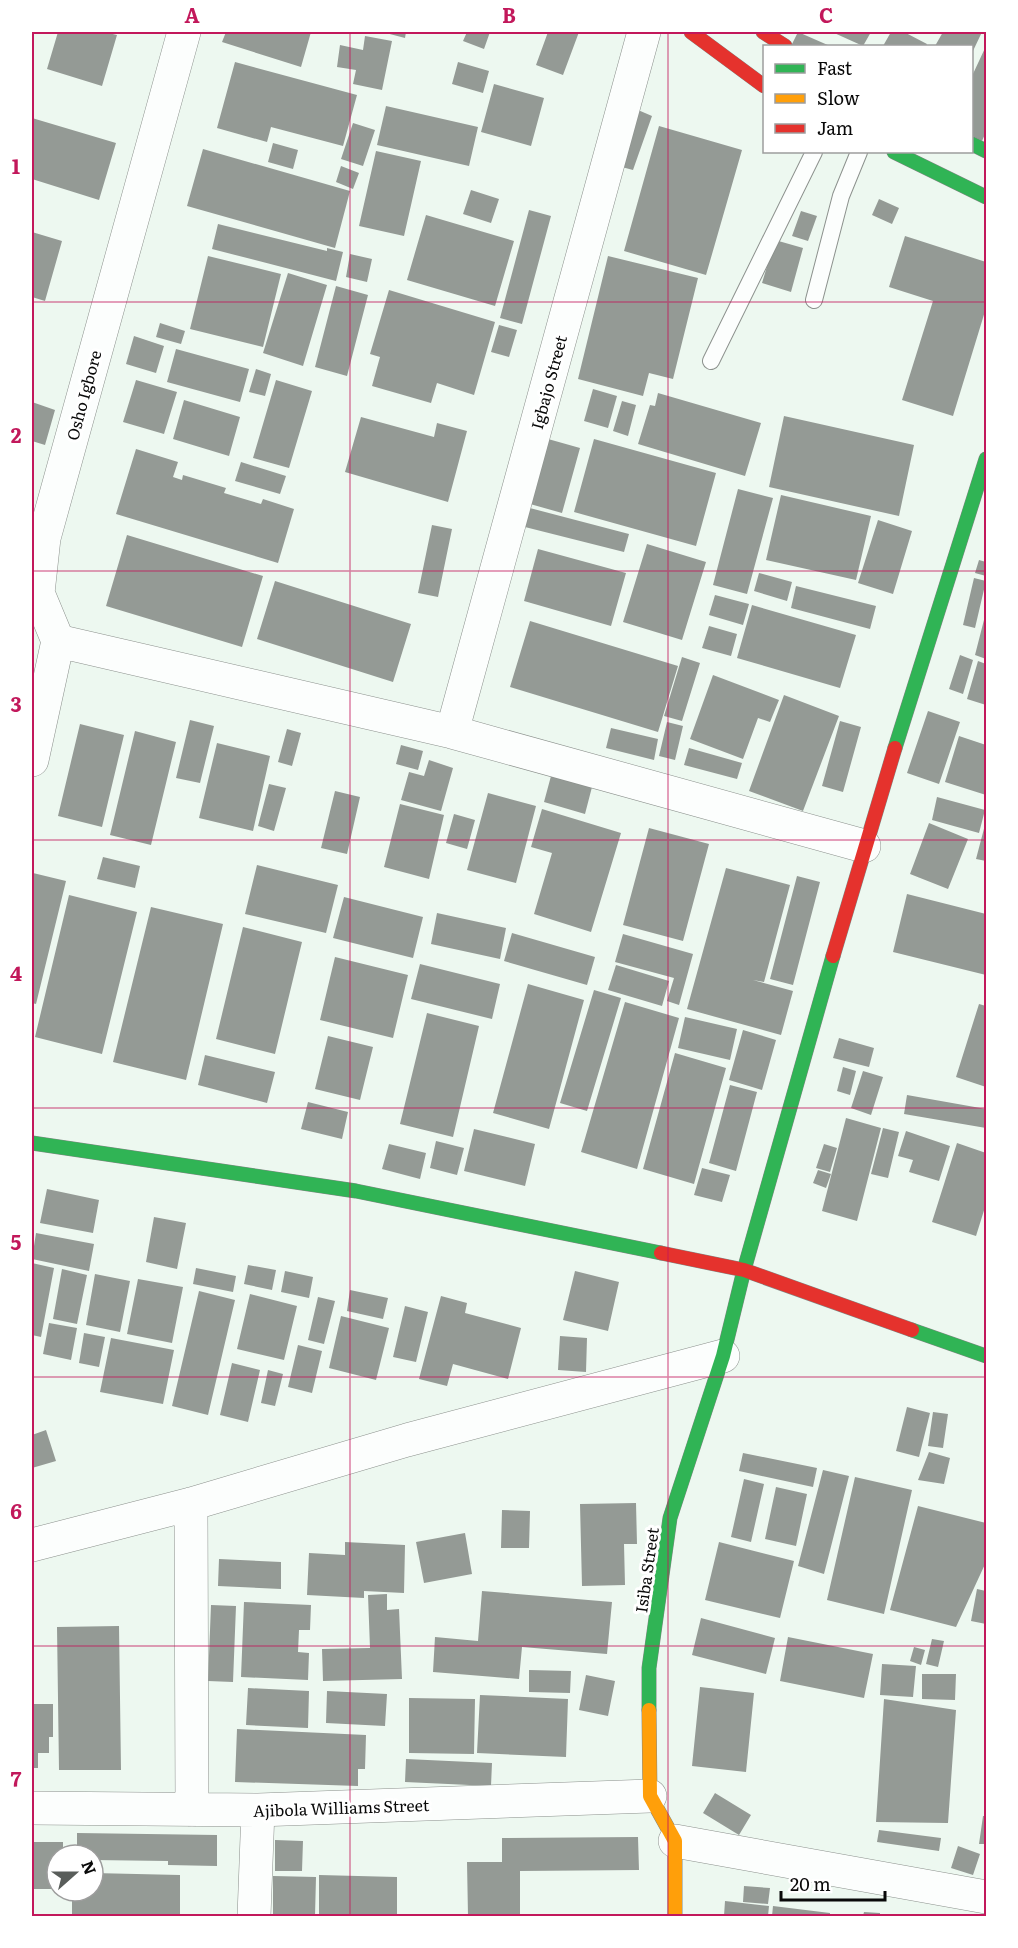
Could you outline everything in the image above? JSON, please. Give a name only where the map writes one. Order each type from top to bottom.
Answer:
[{"type":"street","name":"Osho Igbore","points":[[58,640],[38,593],[44,538],[184,32]]},
{"type":"street","name":"Igbajo Street","points":[[452,732],[644,32]]},
{"type":"street","points":[[692,32],[763,85]]},
{"type":"street","points":[[973,144],[987,151]]},
{"type":"street","points":[[896,153],[987,197]]},
{"type":"street","name":"Isiba Street","points":[[650,1796],[649,1668],[670,1518],[723,1356],[744,1270],[864,846],[987,459]]},
{"type":"street","points":[[32,760],[58,640],[452,732],[864,846]]},
{"type":"street","points":[[32,1143],[356,1191],[744,1270],[987,1356]]},
{"type":"street","points":[[32,1545],[191,1503],[407,1440],[723,1356]]},
{"type":"street","points":[[191,1503],[192,1810]]},
{"type":"street","points":[[650,1796],[675,1841],[675,1917]]},
{"type":"street","name":"Ajibola Williams Street","points":[[32,1808],[258,1810],[650,1796]]},
{"type":"street","points":[[254,1917],[258,1810]]},
{"type":"street","points":[[675,1841],[987,1897]]},
{"type":"lane","points":[[711,361],[814,153]]},
{"type":"lane","points":[[814,300],[841,196],[859,153]]},
{"type":"building","points":[[58,32],[104,32],[117,35],[102,86],[47,69]]},
{"type":"building","points":[[226,32],[311,32],[301,67],[222,42]]},
{"type":"building","points":[[382,32],[406,32],[405,38]]},
{"type":"building","points":[[467,32],[490,32],[484,49],[463,41]]},
{"type":"building","points":[[548,32],[579,32],[563,75],[536,65]]},
{"type":"building","points":[[798,32],[828,45],[792,45]]},
{"type":"building","points":[[832,32],[871,32],[864,45]]},
{"type":"building","points":[[891,32],[904,32],[927,44],[926,45],[884,45]]},
{"type":"building","points":[[943,32],[982,32],[973,51],[973,45],[936,45]]},
{"type":"building","points":[[365,36],[392,41],[382,90],[353,84],[356,70],[337,67],[340,45],[363,50]]},
{"type":"building","points":[[986,46],[986,132],[982,141],[973,136],[973,74]]},
{"type":"building","points":[[235,62],[357,95],[343,146],[271,127],[267,142],[217,128]]},
{"type":"building","points":[[458,62],[489,71],[483,93],[452,84]]},
{"type":"building","points":[[494,84],[544,98],[531,146],[481,132]]},
{"type":"building","points":[[386,106],[478,127],[469,166],[377,145]]},
{"type":"building","points":[[638,110],[652,116],[633,170],[618,166]]},
{"type":"building","points":[[32,118],[116,143],[99,200],[32,179]]},
{"type":"building","points":[[353,123],[375,130],[363,166],[341,159]]},
{"type":"building","points":[[659,126],[742,150],[706,275],[624,251]]},
{"type":"building","points":[[273,143],[298,150],[293,169],[268,162]]},
{"type":"building","points":[[203,149],[350,191],[335,248],[187,206]]},
{"type":"building","points":[[376,151],[421,161],[404,236],[359,226]]},
{"type":"building","points":[[341,166],[359,173],[353,189],[336,182]]},
{"type":"building","points":[[471,190],[499,199],[491,223],[463,214]]},
{"type":"building","points":[[879,199],[899,208],[892,224],[872,215]]},
{"type":"building","points":[[529,210],[551,216],[522,324],[500,318]]},
{"type":"building","points":[[801,211],[817,216],[808,241],[792,236]]},
{"type":"building","points":[[426,215],[514,241],[495,306],[407,280]]},
{"type":"building","points":[[218,224],[327,251],[327,248],[343,252],[336,281],[212,249]]},
{"type":"building","points":[[32,232],[62,241],[45,301],[32,297]]},
{"type":"building","points":[[905,236],[986,262],[986,308],[953,416],[902,400],[933,301],[889,287]]},
{"type":"building","points":[[775,240],[803,248],[791,292],[762,283]]},
{"type":"building","points":[[350,254],[372,259],[367,282],[346,277]]},
{"type":"building","points":[[208,256],[281,274],[263,347],[190,329]]},
{"type":"building","points":[[608,256],[698,278],[673,379],[649,373],[643,396],[578,379]]},
{"type":"building","points":[[288,273],[327,285],[303,366],[263,353]]},
{"type":"building","points":[[336,286],[368,295],[347,376],[315,367]]},
{"type":"building","points":[[389,290],[495,322],[474,395],[437,383],[431,403],[372,386],[380,357],[370,354]]},
{"type":"building","points":[[160,323],[185,331],[181,344],[156,337]]},
{"type":"building","points":[[499,325],[517,330],[509,357],[491,352]]},
{"type":"building","points":[[134,336],[164,346],[156,373],[126,364]]},
{"type":"building","points":[[176,349],[249,369],[240,402],[167,382]]},
{"type":"building","points":[[256,369],[271,374],[265,396],[249,392]]},
{"type":"building","points":[[136,380],[177,392],[164,434],[123,422]]},
{"type":"building","points":[[276,380],[312,391],[289,468],[253,458]]},
{"type":"building","points":[[593,389],[617,396],[608,428],[584,421]]},
{"type":"building","points":[[658,393],[761,423],[745,476],[638,444],[650,405],[655,406]]},
{"type":"building","points":[[184,400],[240,417],[229,456],[173,439]]},
{"type":"building","points":[[622,401],[636,405],[628,436],[613,431]]},
{"type":"building","points":[[32,402],[55,410],[45,445],[32,441]]},
{"type":"building","points":[[784,416],[914,445],[899,516],[769,487]]},
{"type":"building","points":[[361,417],[434,437],[437,423],[467,431],[448,502],[345,472]]},
{"type":"building","points":[[541,437],[580,448],[562,513],[523,502]]},
{"type":"building","points":[[594,439],[716,473],[696,546],[574,512]]},
{"type":"building","points":[[136,449],[178,462],[173,477],[182,480],[183,475],[226,488],[224,493],[261,504],[263,499],[294,509],[278,563],[116,514]]},
{"type":"building","points":[[241,462],[286,476],[280,494],[235,481]]},
{"type":"building","points":[[738,489],[773,498],[747,594],[713,585]]},
{"type":"building","points":[[781,495],[871,516],[856,580],[766,560]]},
{"type":"building","points":[[526,507],[629,534],[624,552],[521,526]]},
{"type":"building","points":[[878,520],[912,531],[893,594],[858,583]]},
{"type":"building","points":[[432,525],[452,529],[438,597],[418,593]]},
{"type":"building","points":[[127,535],[263,576],[242,647],[106,606]]},
{"type":"building","points":[[647,544],[706,562],[682,640],[623,622]]},
{"type":"building","points":[[538,549],[626,573],[611,626],[524,601]]},
{"type":"building","points":[[979,560],[986,562],[986,576],[975,573]]},
{"type":"building","points":[[759,573],[792,582],[787,601],[754,591]]},
{"type":"building","points":[[974,578],[986,581],[975,628],[963,625]]},
{"type":"building","points":[[275,581],[411,624],[393,682],[257,639]]},
{"type":"building","points":[[796,586],[876,606],[870,629],[791,608]]},
{"type":"building","points":[[715,595],[749,604],[743,625],[709,615]]},
{"type":"building","points":[[752,605],[856,635],[840,688],[737,658]]},
{"type":"building","points":[[986,612],[986,659],[975,655]]},
{"type":"building","points":[[530,621],[678,666],[658,732],[510,687]]},
{"type":"building","points":[[709,626],[737,634],[731,656],[702,648]]},
{"type":"building","points":[[960,655],[973,660],[963,694],[949,689]]},
{"type":"building","points":[[682,657],[700,663],[682,721],[664,716]]},
{"type":"building","points":[[978,661],[986,664],[986,705],[967,699]]},
{"type":"building","points":[[713,675],[779,700],[770,722],[758,718],[743,759],[690,739]]},
{"type":"building","points":[[784,695],[839,716],[803,811],[749,791]]},
{"type":"building","points":[[928,711],[960,722],[939,784],[907,773]]},
{"type":"building","points":[[190,720],[214,726],[200,783],[176,778]]},
{"type":"building","points":[[840,721],[861,727],[843,792],[822,786]]},
{"type":"building","points":[[667,722],[683,726],[675,760],[659,756]]},
{"type":"building","points":[[80,724],[124,735],[102,827],[58,816]]},
{"type":"building","points":[[611,728],[658,739],[654,760],[606,748]]},
{"type":"building","points":[[287,729],[301,733],[292,766],[278,762]]},
{"type":"building","points":[[135,731],[176,742],[151,845],[110,835]]},
{"type":"building","points":[[959,736],[986,745],[986,795],[945,782]]},
{"type":"building","points":[[217,743],[270,756],[253,831],[199,818]]},
{"type":"building","points":[[401,745],[423,751],[418,770],[396,764]]},
{"type":"building","points":[[689,748],[742,763],[737,779],[684,765]]},
{"type":"building","points":[[429,760],[453,768],[441,811],[401,800],[409,772],[424,776]]},
{"type":"building","points":[[551,776],[592,787],[585,814],[544,802]]},
{"type":"building","points":[[269,784],[286,788],[274,831],[258,826]]},
{"type":"building","points":[[335,791],[360,797],[347,854],[321,848]]},
{"type":"building","points":[[488,793],[536,806],[516,883],[467,870]]},
{"type":"building","points":[[937,797],[985,810],[979,833],[932,820]]},
{"type":"building","points":[[400,804],[444,815],[429,879],[384,867]]},
{"type":"building","points":[[542,809],[621,833],[591,932],[534,914],[552,853],[531,847]]},
{"type":"building","points":[[454,814],[475,820],[467,849],[446,843]]},
{"type":"building","points":[[986,821],[986,861],[976,859]]},
{"type":"building","points":[[929,823],[968,839],[948,889],[910,874]]},
{"type":"building","points":[[649,828],[709,844],[683,941],[623,925]]},
{"type":"building","points":[[103,857],[140,866],[135,888],[97,879]]},
{"type":"building","points":[[257,865],[338,885],[326,933],[245,914]]},
{"type":"building","points":[[726,868],[790,885],[764,982],[753,980],[793,991],[781,1035],[687,1009]]},
{"type":"building","points":[[33,873],[66,881],[36,1004],[32,1003]]},
{"type":"building","points":[[797,876],[820,882],[793,985],[770,979]]},
{"type":"building","points":[[907,894],[986,914],[986,975],[893,952]]},
{"type":"building","points":[[69,895],[137,912],[102,1054],[35,1037]]},
{"type":"building","points":[[344,897],[423,917],[413,958],[333,938]]},
{"type":"building","points":[[151,907],[223,924],[186,1080],[113,1062]]},
{"type":"building","points":[[437,913],[506,928],[500,959],[431,944]]},
{"type":"building","points":[[243,927],[302,942],[275,1054],[216,1039]]},
{"type":"building","points":[[512,933],[595,957],[587,985],[504,961]]},
{"type":"building","points":[[623,934],[693,954],[679,1005],[667,1001],[674,978],[615,962]]},
{"type":"building","points":[[335,957],[408,975],[393,1038],[320,1020]]},
{"type":"building","points":[[420,964],[500,984],[492,1019],[411,999]]},
{"type":"building","points":[[616,965],[669,981],[662,1006],[608,990]]},
{"type":"building","points":[[528,984],[584,1000],[549,1129],[493,1113]]},
{"type":"building","points":[[594,990],[621,998],[587,1111],[560,1103]]},
{"type":"building","points":[[625,1002],[679,1018],[637,1169],[581,1152]]},
{"type":"building","points":[[979,1004],[986,1006],[986,1087],[956,1077]]},
{"type":"building","points":[[427,1013],[479,1026],[453,1137],[400,1124]]},
{"type":"building","points":[[685,1017],[737,1029],[730,1060],[678,1048]]},
{"type":"building","points":[[743,1030],[776,1040],[762,1090],[729,1080]]},
{"type":"building","points":[[328,1036],[373,1047],[360,1100],[315,1089]]},
{"type":"building","points":[[839,1038],[874,1048],[869,1067],[833,1058]]},
{"type":"building","points":[[675,1053],[726,1068],[694,1184],[643,1169]]},
{"type":"building","points":[[205,1055],[275,1072],[267,1103],[198,1085]]},
{"type":"building","points":[[843,1067],[856,1071],[850,1095],[837,1091]]},
{"type":"building","points":[[863,1071],[883,1077],[871,1115],[851,1108]]},
{"type":"building","points":[[730,1085],[757,1092],[736,1171],[709,1163]]},
{"type":"building","points":[[907,1095],[986,1109],[986,1128],[904,1114]]},
{"type":"building","points":[[308,1102],[348,1112],[342,1139],[301,1129]]},
{"type":"building","points":[[846,1118],[881,1128],[857,1221],[822,1211]]},
{"type":"building","points":[[883,1128],[899,1132],[888,1178],[871,1174]]},
{"type":"building","points":[[474,1129],[535,1144],[525,1186],[464,1171]]},
{"type":"building","points":[[906,1131],[950,1146],[939,1181],[909,1172],[913,1160],[898,1156]]},
{"type":"building","points":[[436,1141],[464,1148],[457,1175],[430,1168]]},
{"type":"building","points":[[957,1143],[986,1153],[986,1204],[976,1236],[932,1222]]},
{"type":"building","points":[[389,1144],[426,1153],[420,1179],[382,1169]]},
{"type":"building","points":[[824,1144],[837,1148],[830,1172],[816,1168]]},
{"type":"building","points":[[702,1168],[730,1175],[722,1202],[694,1195]]},
{"type":"building","points":[[818,1170],[831,1174],[826,1188],[813,1183]]},
{"type":"building","points":[[47,1189],[99,1200],[93,1233],[40,1223]]},
{"type":"building","points":[[154,1217],[186,1223],[177,1269],[146,1262]]},
{"type":"building","points":[[36,1233],[94,1244],[89,1271],[32,1259]]},
{"type":"building","points":[[32,1263],[54,1268],[41,1337],[32,1335]]},
{"type":"building","points":[[248,1265],[276,1270],[272,1290],[244,1284]]},
{"type":"building","points":[[196,1268],[236,1276],[233,1292],[193,1284]]},
{"type":"building","points":[[62,1269],[87,1275],[77,1324],[53,1319]]},
{"type":"building","points":[[285,1271],[313,1277],[309,1298],[281,1292]]},
{"type":"building","points":[[575,1271],[619,1282],[608,1331],[563,1320]]},
{"type":"building","points":[[95,1274],[130,1281],[120,1332],[86,1325]]},
{"type":"building","points":[[138,1279],[183,1287],[172,1343],[127,1334]]},
{"type":"building","points":[[350,1290],[388,1298],[383,1319],[347,1311]]},
{"type":"building","points":[[199,1291],[235,1300],[208,1415],[172,1406]]},
{"type":"building","points":[[250,1294],[297,1306],[284,1360],[237,1349]]},
{"type":"building","points":[[441,1296],[467,1303],[465,1313],[521,1328],[508,1379],[453,1364],[447,1386],[419,1379]]},
{"type":"building","points":[[318,1297],[335,1301],[324,1344],[308,1340]]},
{"type":"building","points":[[405,1306],[428,1312],[416,1362],[393,1357]]},
{"type":"building","points":[[341,1316],[389,1328],[376,1380],[329,1368]]},
{"type":"building","points":[[49,1323],[77,1328],[71,1360],[43,1354]]},
{"type":"building","points":[[84,1333],[105,1337],[99,1367],[79,1363]]},
{"type":"building","points":[[560,1336],[587,1338],[586,1372],[558,1370]]},
{"type":"building","points":[[111,1338],[174,1350],[163,1404],[100,1392]]},
{"type":"building","points":[[298,1345],[322,1351],[312,1393],[288,1387]]},
{"type":"building","points":[[232,1363],[260,1370],[248,1422],[220,1415]]},
{"type":"building","points":[[268,1370],[283,1374],[275,1406],[261,1403]]},
{"type":"building","points":[[907,1407],[930,1413],[919,1457],[896,1451]]},
{"type":"building","points":[[933,1412],[948,1414],[943,1448],[928,1446]]},
{"type":"building","points":[[46,1430],[56,1461],[32,1468],[32,1435]]},
{"type":"building","points":[[929,1452],[950,1458],[944,1484],[918,1480]]},
{"type":"building","points":[[743,1453],[817,1468],[813,1487],[739,1471]]},
{"type":"building","points":[[823,1470],[849,1476],[824,1574],[798,1566]]},
{"type":"building","points":[[855,1477],[912,1490],[884,1614],[827,1600]]},
{"type":"building","points":[[744,1479],[764,1484],[751,1542],[731,1537]]},
{"type":"building","points":[[776,1487],[807,1494],[796,1546],[765,1539]]},
{"type":"building","points":[[636,1503],[637,1544],[624,1544],[625,1585],[582,1586],[580,1504]]},
{"type":"building","points":[[918,1506],[986,1523],[986,1562],[956,1627],[890,1610]]},
{"type":"building","points":[[502,1510],[530,1511],[529,1548],[501,1548]]},
{"type":"building","points":[[465,1533],[472,1574],[424,1583],[416,1542]]},
{"type":"building","points":[[345,1542],[405,1545],[404,1593],[364,1591],[364,1598],[307,1595],[309,1553],[345,1555]]},
{"type":"building","points":[[719,1542],[794,1561],[780,1618],[705,1600]]},
{"type":"building","points":[[219,1559],[281,1562],[281,1589],[218,1586]]},
{"type":"building","points":[[977,1589],[986,1591],[986,1624],[971,1621]]},
{"type":"building","points":[[482,1591],[612,1602],[607,1654],[522,1647],[519,1679],[433,1672],[435,1637],[478,1641]]},
{"type":"building","points":[[387,1594],[387,1610],[399,1609],[402,1679],[323,1681],[322,1649],[370,1648],[368,1595]]},
{"type":"building","points":[[244,1602],[311,1605],[310,1630],[299,1630],[298,1652],[309,1653],[308,1680],[241,1677]]},
{"type":"building","points":[[211,1605],[236,1606],[233,1682],[208,1681]]},
{"type":"building","points":[[701,1618],[775,1638],[766,1674],[692,1655]]},
{"type":"building","points":[[119,1626],[121,1770],[59,1770],[57,1627]]},
{"type":"building","points":[[788,1637],[873,1654],[864,1698],[780,1681]]},
{"type":"building","points":[[932,1639],[944,1641],[938,1667],[926,1664]]},
{"type":"building","points":[[914,1647],[925,1650],[921,1665],[910,1661]]},
{"type":"building","points":[[882,1664],[916,1666],[913,1697],[880,1695]]},
{"type":"building","points":[[529,1670],[571,1671],[570,1693],[529,1692]]},
{"type":"building","points":[[922,1674],[956,1674],[955,1700],[922,1699]]},
{"type":"building","points":[[586,1675],[615,1681],[608,1716],[579,1710]]},
{"type":"building","points":[[700,1687],[754,1693],[746,1772],[692,1766]]},
{"type":"building","points":[[248,1688],[309,1691],[308,1728],[246,1725]]},
{"type":"building","points":[[327,1691],[387,1694],[385,1726],[326,1723]]},
{"type":"building","points":[[480,1695],[568,1699],[566,1757],[477,1753]]},
{"type":"building","points":[[409,1698],[475,1699],[474,1754],[409,1753]]},
{"type":"building","points":[[884,1699],[956,1710],[948,1823],[876,1822]]},
{"type":"building","points":[[32,1704],[53,1704],[53,1737],[49,1737],[49,1753],[38,1753],[38,1768],[32,1768]]},
{"type":"building","points":[[237,1729],[366,1735],[365,1769],[358,1769],[358,1786],[235,1782]]},
{"type":"building","points":[[406,1759],[492,1763],[491,1786],[405,1782]]},
{"type":"building","points":[[715,1793],[751,1815],[739,1835],[703,1813]]},
{"type":"building","points":[[983,1816],[986,1816],[986,1844],[979,1844]]},
{"type":"building","points":[[879,1830],[941,1838],[939,1851],[877,1842]]},
{"type":"building","points":[[77,1833],[217,1835],[217,1866],[168,1865],[168,1861],[105,1860],[105,1843],[77,1843]]},
{"type":"building","points":[[638,1837],[639,1870],[520,1871],[520,1916],[468,1916],[467,1862],[502,1862],[502,1838]]},
{"type":"building","points":[[275,1840],[303,1841],[302,1871],[275,1871]]},
{"type":"building","points":[[32,1842],[63,1842],[45,1843],[45,1889],[32,1889]]},
{"type":"building","points":[[958,1846],[980,1854],[973,1875],[951,1868]]},
{"type":"building","points":[[105,1873],[180,1875],[180,1916],[72,1916],[72,1903],[105,1903]]},
{"type":"building","points":[[319,1875],[397,1877],[397,1916],[319,1916]]},
{"type":"building","points":[[273,1876],[316,1877],[315,1916],[273,1916]]},
{"type":"building","points":[[744,1886],[770,1888],[768,1904],[743,1902]]},
{"type":"building","points":[[725,1901],[769,1906],[768,1916],[724,1916]]},
{"type":"building","points":[[773,1906],[830,1913],[830,1916],[772,1916]]},
{"type":"building","points":[[864,1912],[880,1913],[880,1916],[863,1916]]},
{"type":"traffic: fast","points":[[973,144],[986,151]]},
{"type":"traffic: fast","points":[[896,153],[986,197]]},
{"type":"traffic: fast","points":[[895,748],[986,459]]},
{"type":"traffic: fast","points":[[649,1710],[649,1668],[670,1518],[723,1356],[744,1270],[833,956]]},
{"type":"traffic: fast","points":[[32,1143],[356,1191],[661,1253]]},
{"type":"traffic: fast","points":[[912,1330],[986,1356]]},
{"type":"traffic: slow","points":[[649,1710],[650,1796],[675,1841],[675,1916]]},
{"type":"traffic: jam","points":[[691,32],[763,85]]},
{"type":"traffic: jam","points":[[763,32],[783,45]]},
{"type":"traffic: jam","points":[[833,956],[895,748]]},
{"type":"traffic: jam","points":[[661,1253],[744,1270],[912,1330]]}]
